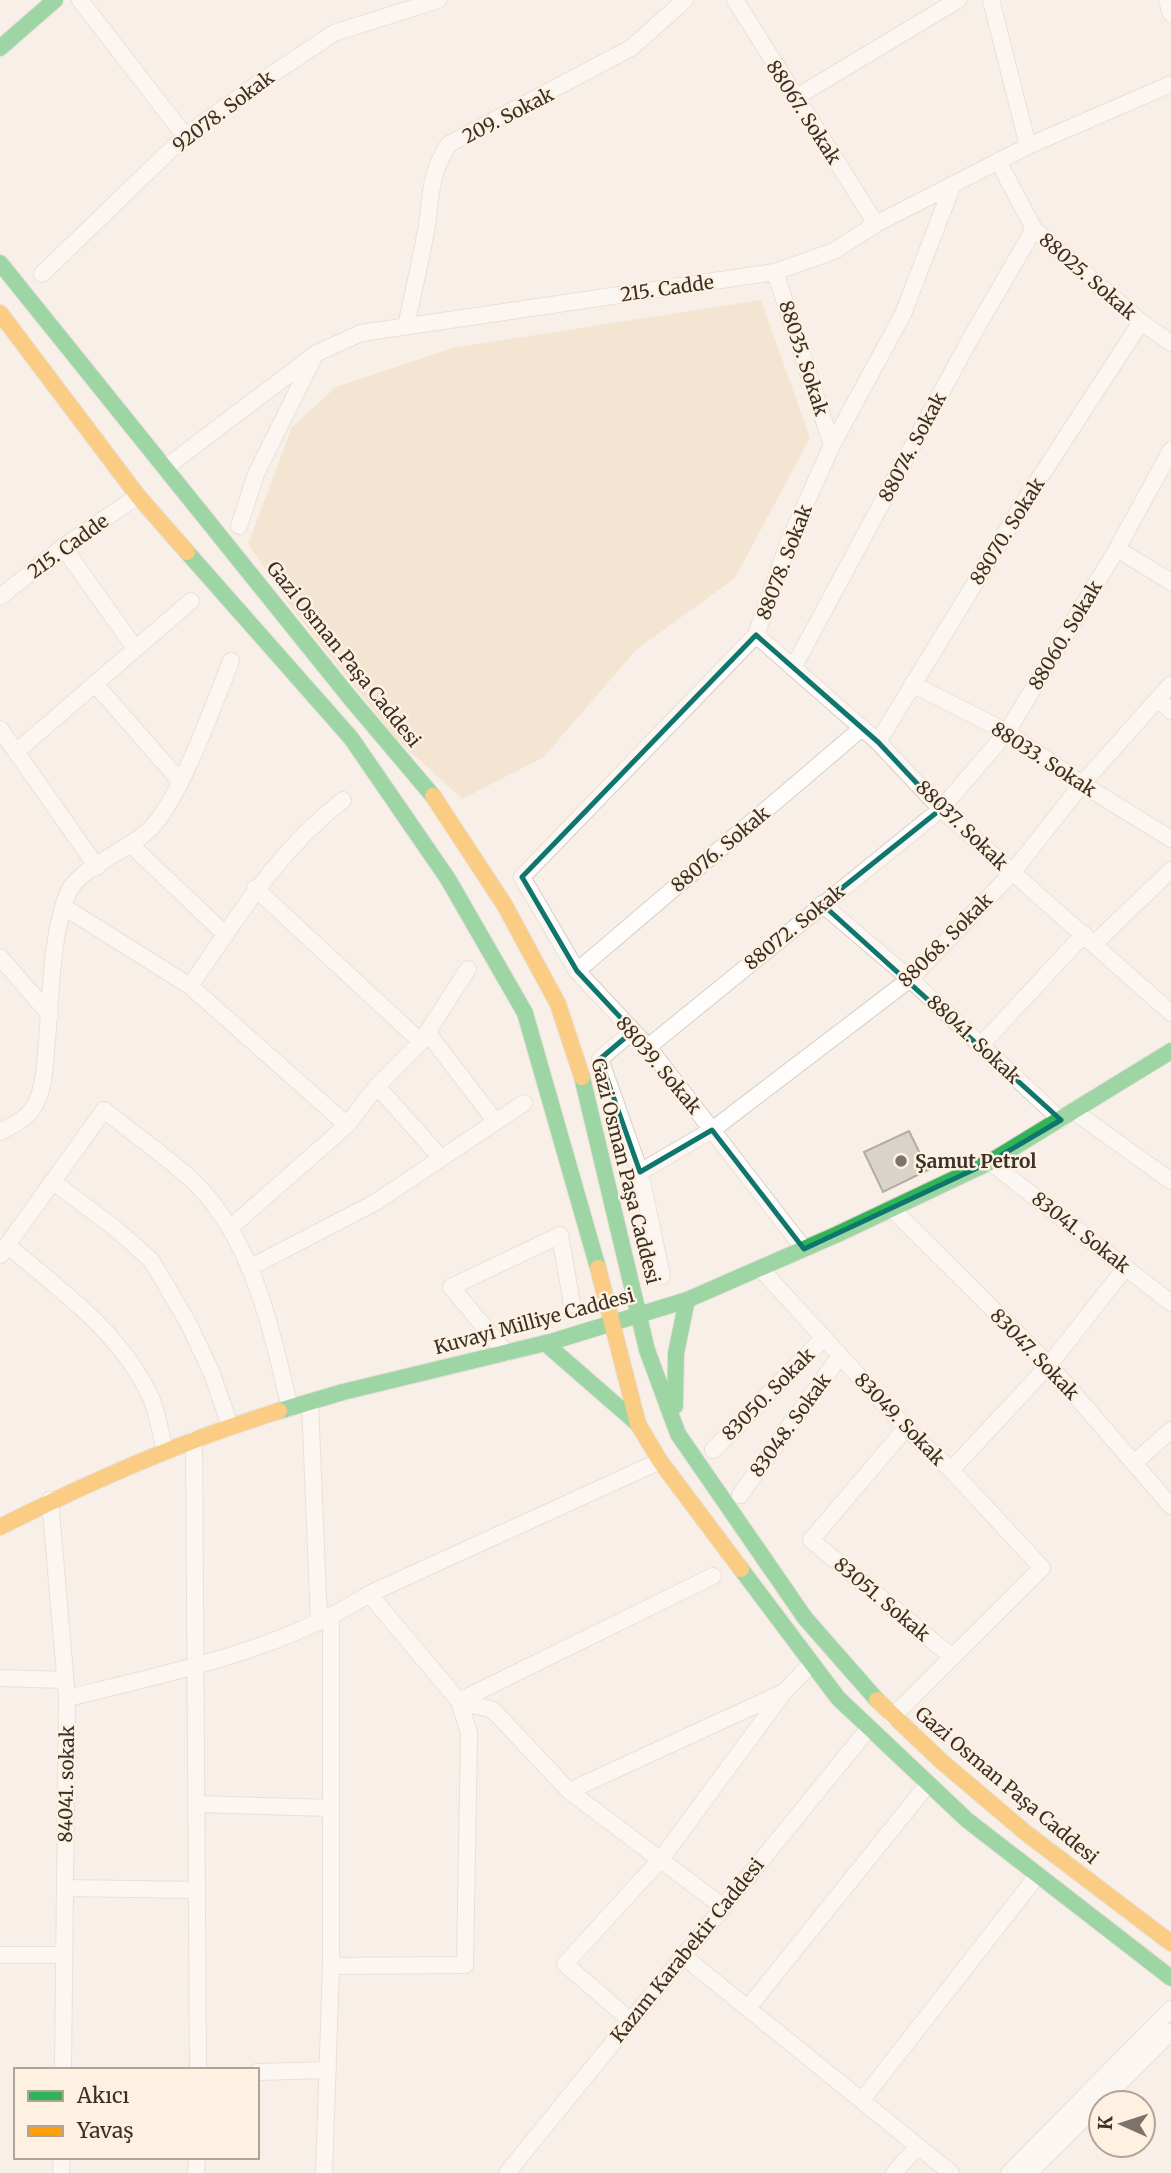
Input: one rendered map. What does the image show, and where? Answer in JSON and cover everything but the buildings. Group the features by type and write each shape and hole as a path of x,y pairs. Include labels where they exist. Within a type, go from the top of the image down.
{"main road":[{"path":"0,48 55,0"},
{"name":"Gazi Osman Paşa Caddesi","path":"0,263 351,699 433,795 504,904 558,1004 591,1104 647,1350 678,1434 805,1618 892,1717 1026,1832 1171,1943"},
{"path":"0,313 138,496 351,738 455,890 525,1013 638,1424 660,1461 838,1698 967,1820 1171,1978"},
{"name":"Kuvayi Milliye Caddesi","path":"0,1527 50,1500 165,1450 230,1426 310,1402 545,1343 687,1300 892,1209 990,1162 1171,1051"},
{"path":"678,1434 673,1378 676,1346 687,1300"},
{"path":"545,1343 638,1424"}],"street":[{"path":"80,0 185,136"},
{"name":"92078. Sokak","path":"42,274 185,136 334,33 438,0"},
{"name":"209. Sokak","path":"406,326 426,227 428,194 436,163 449,144 631,48 685,0"},
{"name":"88067. Sokak","path":"735,0 876,223"},
{"path":"795,98 958,0"},
{"path":"991,0 1028,146"},
{"path":"1167,0 1171,13"},
{"name":"215. Cadde","path":"165,467 317,353 361,333 775,272 834,251 876,223 1028,146 1171,84"},
{"name":"88025. Sokak","path":"998,161 1034,229 1141,322 1171,343"},
{"name":"88078. Sokak","path":"522,877 756,635 789,541 832,445 903,314 953,184"},
{"name":"88074. Sokak","path":"793,668 963,353 1034,229"},
{"name":"88035. Sokak","path":"775,272 832,445"},
{"name":"88070. Sokak","path":"878,742 1033,488 1141,322"},
{"path":"239,526 256,474 317,353"},
{"name":"88060. Sokak","path":"941,809 1007,732 1116,549 1171,450"},
{"name":"215. Cadde","path":"0,597 64,547 138,496"},
{"path":"64,547 135,648"},
{"path":"1116,549 1171,582"},
{"path":"16,752 191,601"},
{"name":"88037. Sokak","path":"756,635 878,742 941,809 1171,1013"},
{"path":"0,1132 19,1122 32,1110 44,1077 64,907 69,891 82,876 131,845 152,827 180,781 231,661"},
{"name":"88033. Sokak","path":"912,684 1007,732 1082,784 1171,839"},
{"name":"88068. Sokak","path":"640,1172 712,1129 909,979 1012,873 1082,784 1171,684"},
{"path":"96,685 180,781"},
{"path":"1158,699 1171,711"},
{"name":"88076. Sokak","path":"577,971 862,728"},
{"path":"0,729 97,867"},
{"path":"190,986 255,888 317,820 343,800"},
{"name":"88072. Sokak","path":"648,1047 941,809"},
{"path":"131,845 226,935"},
{"path":"981,1045 1089,939 1171,870"},
{"name":"88039. Sokak","path":"522,877 577,971 648,1047 804,1249"},
{"path":"255,888 424,1037 496,1122"},
{"name":"88041. Sokak","path":"822,904 981,1045 1068,1116 1171,1181"},
{"path":"64,907 190,986 347,1125"},
{"path":"0,957 50,1015"},
{"path":"230,1228 347,1125 377,1086 424,1037 468,969"},
{"path":"633,1031 600,1059 640,1172 662,1276"},
{"path":"377,1086 441,1158"},
{"path":"249,1268 376,1202 524,1103"},
{"path":"165,1450 151,1399 127,1356 88,1313 5,1241 104,1110 193,1181 230,1228 249,1268 275,1344 290,1408"},
{"name":"83041. Sokak","path":"990,1162 1171,1303"},
{"path":"52,1181 116,1228 151,1260 187,1321 211,1371 230,1426"},
{"name":"83047. Sokak","path":"892,1209 1049,1365 1171,1506"},
{"path":"506,1353 451,1287 561,1235 572,1304"},
{"path":"951,1471 1049,1365 1126,1267"},
{"name":"83049. Sokak","path":"760,1268 906,1428 951,1471 1042,1568 952,1657"},
{"name":"83050. Sokak","path":"713,1450 824,1338"},
{"name":"83048. Sokak","path":"740,1495 840,1356"},
{"path":"310,1402 325,1620 330,1808 331,1966 324,2173"},
{"name":"83051. Sokak","path":"906,1428 811,1540 952,1657"},
{"path":"1134,1463 1171,1430"},
{"path":"194,1439 198,2068"},
{"path":"67,1698 195,1666 325,1620 369,1594 660,1461"},
{"name":"84041. sokak","path":"50,1500 67,1698 63,2068"},
{"path":"459,1701 713,1576"},
{"path":"331,1966 465,1965 469,1733 459,1701 369,1594"},
{"path":"892,1717 952,1657"},
{"path":"630,2020 565,1964 661,1858 784,1692 812,1663"},
{"path":"0,1678 65,1680"},
{"path":"569,1791 784,1692"},
{"path":"459,1701 493,1710 569,1791 722,1906"},
{"name":"Kazım Karabekir Caddesi","path":"513,2167 682,1955 869,1728"},
{"path":"748,2008 928,1784"},
{"path":"197,1804 330,1808"},
{"path":"862,2101 1037,1876"},
{"path":"65,1888 197,1890"},
{"path":"0,1955 64,1955"},
{"path":"682,1955 951,2173"},
{"path":"1009,2173 1171,2009"},
{"path":"1029,2173 1171,2032"},
{"path":"259,2072 328,2070"},
{"path":"894,2173 918,2146"},
{"path":"513,2167 530,2173"}],"highlighted area":[{"path":"756,635 878,742 941,809 822,904 1061,1120 990,1162 804,1249 712,1130 640,1172 600,1059 633,1031 577,971 522,877"}],"shaded area":[{"path":"761,300 810,438 735,578 636,650 544,757 462,799 397,740 290,606 248,544 292,427 336,387 452,348"}],"traffic: fast":[{"path":"0,48 55,0"},
{"path":"0,263 351,699 433,796"},
{"path":"187,552 351,738 448,879 525,1013 598,1268"},
{"path":"279,1411 343,1392 554,1341 687,1300 838,1234 990,1162 1171,1051"},
{"path":"582,1077 647,1350 678,1434 805,1618 877,1700"},
{"path":"675,1406 676,1353 687,1300"},
{"path":"545,1343 638,1424"},
{"path":"741,1569 838,1698 967,1820 1171,1978"}],"traffic: slow":[{"path":"0,313 138,496 187,552"},
{"path":"433,796 504,904 558,1004 582,1077"},
{"path":"598,1268 638,1424 660,1461 741,1569"},
{"path":"0,1527 137,1463 207,1435 279,1411"},
{"path":"877,1700 940,1760 1026,1833 1171,1943"}],"place":[{"name":"Şamut Petrol","path":"901,1161"}]}
